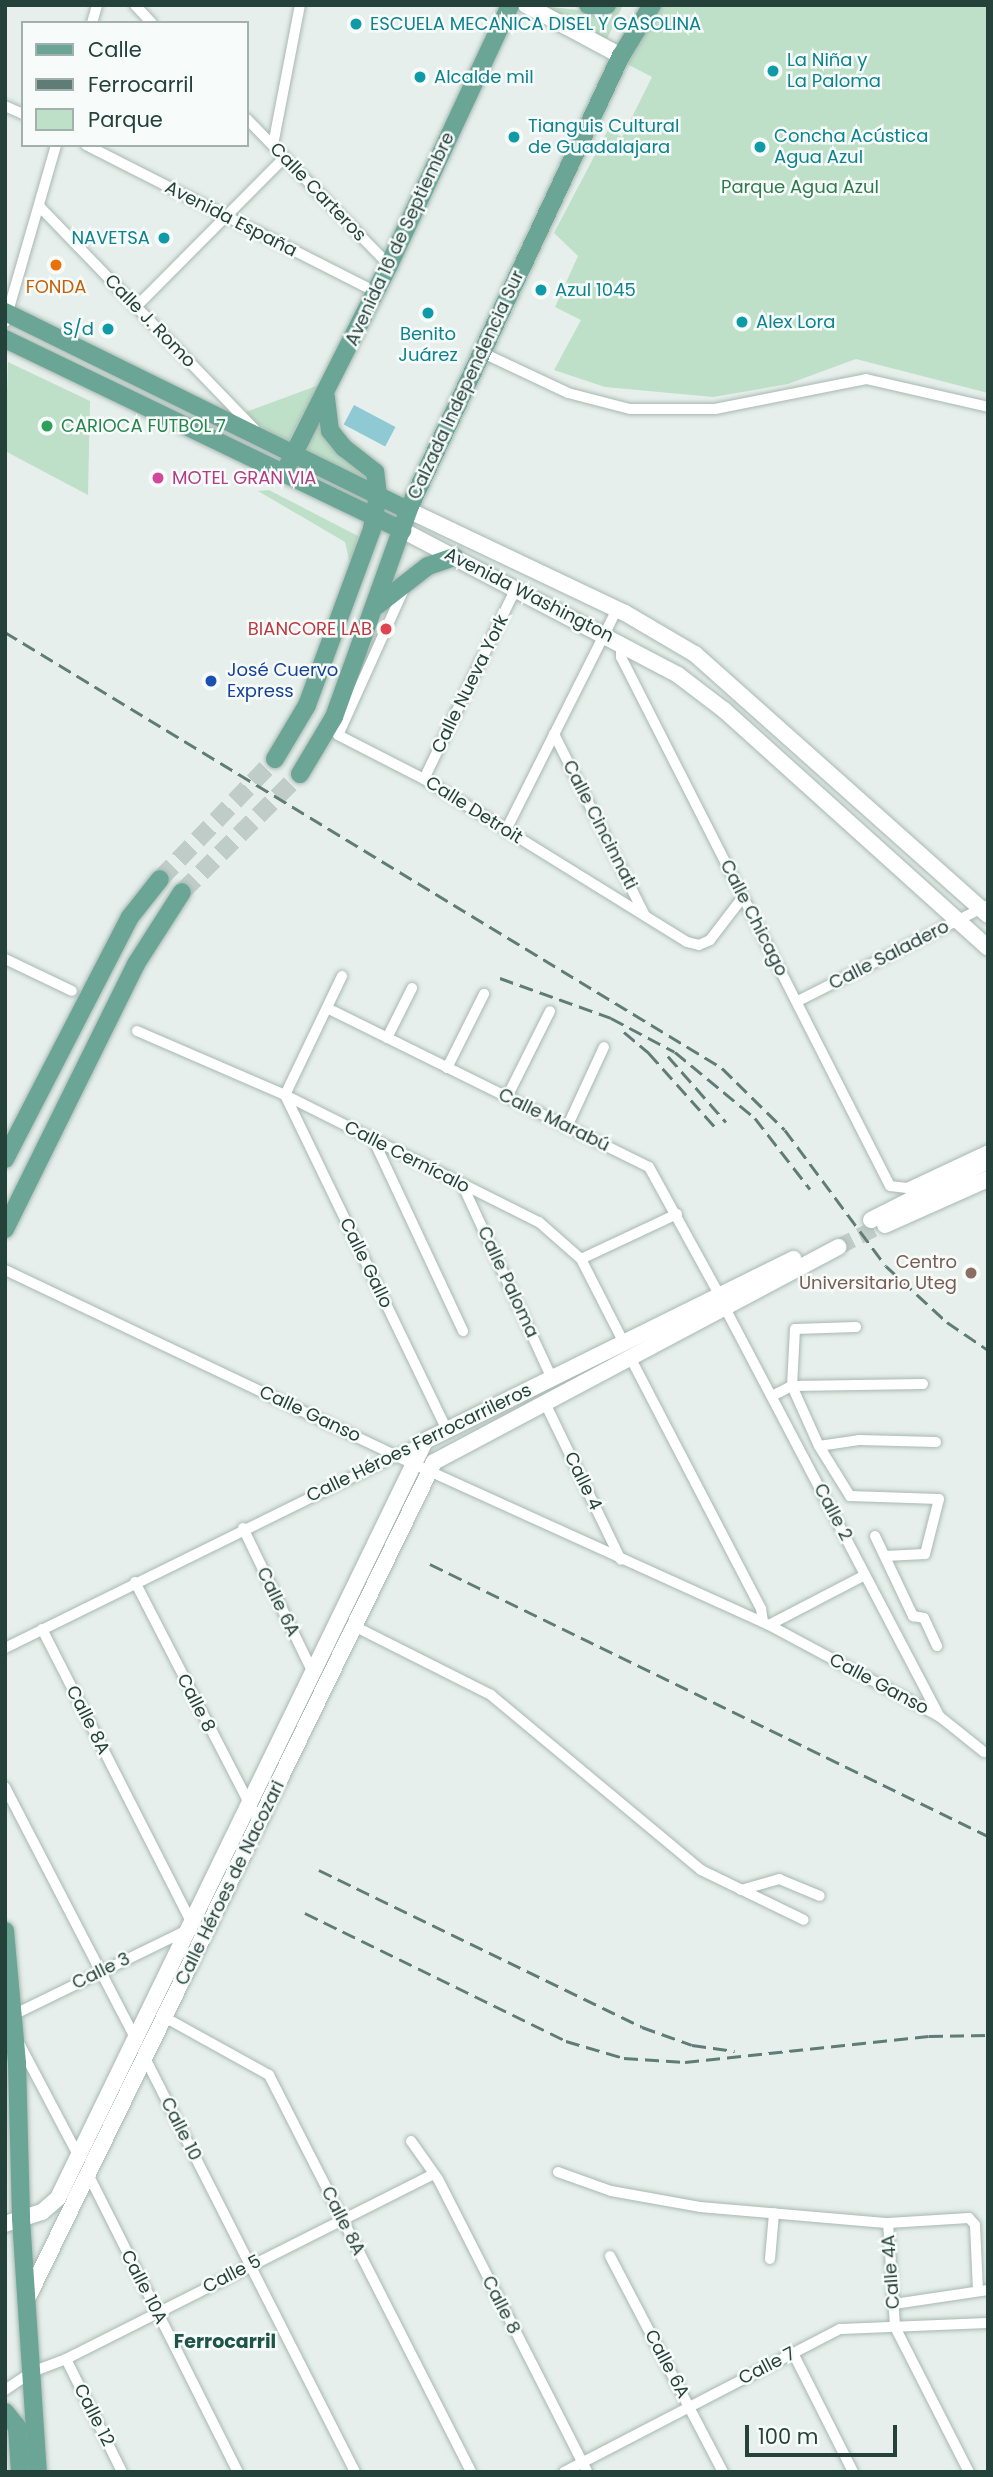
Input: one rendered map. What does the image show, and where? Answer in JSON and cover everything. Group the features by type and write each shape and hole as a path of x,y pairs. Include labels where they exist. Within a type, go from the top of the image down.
{"main road":[{"name":"Avenida 16 de Septiembre","path":"285,471 376,292 510,5"},
{"path":"526,5 621,56"},
{"name":"Calzada Independencia Sur","path":"300,774 334,717 376,607 408,510 621,56 652,5"},
{"name":"Avenida Washington","path":"6,316 261,436 408,510 617,609 667,636 733,683 985,909"},
{"name":"Avenida Washington","path":"5,339 285,471 454,556 621,642 701,691 988,948"},
{"path":"326,392 330,431 344,449 375,472 378,495"},
{"name":"Calzada Independencia Sur","path":"275,759 307,705 374,517 378,495"},
{"path":"376,607 411,578 454,556"},
{"path":"5,1159 130,917 160,879"},
{"path":"5,1228 136,964 182,892"},
{"path":"988,1160 874,1224 988,1179"},
{"name":"Calle Héroes Ferrocarrileros","path":"422,1467 631,1360 723,1302 836,1243"},
{"name":"Calle Héroes Ferrocarrileros","path":"425,1441 624,1343 723,1302"},
{"name":"Calle Héroes de Nacozari","path":"29,2295 166,2018 354,1626 422,1467 425,1441"},
{"name":"Calle Héroes de Nacozari","path":"13,2222 54,2204 249,1805 422,1467"},
{"path":"5,1931 15,2036 13,2222 29,2295 38,2472"},
{"path":"5,2412 16,2423 20,2472"}],"street":[{"path":"135,5 150,21"},
{"path":"273,145 300,5"},
{"path":"5,106 21,113"},
{"name":"Calle Carteros","path":"248,119 389,265"},
{"path":"6,316 55,147"},
{"name":"Avenida España","path":"90,147 376,292"},
{"path":"136,307 285,157"},
{"name":"Calle J. Romo","path":"39,206 261,436"},
{"path":"481,352 568,393 630,409 715,409 866,379 988,407"},
{"name":"Calle Detroit","path":"411,578 338,735 424,779 645,917 699,945 710,940 743,897"},
{"name":"Calle Nueva York","path":"424,779 516,588"},
{"path":"506,830 617,609"},
{"name":"Calle Chicago","path":"621,642 621,656 890,1186 897,1189 988,1150"},
{"name":"Calle Cincinnati","path":"554,734 645,917"},
{"name":"Calle Saladero","path":"798,1001 957,920 985,909"},
{"path":"5,959 72,991"},
{"path":"285,1095 342,976"},
{"path":"387,1038 412,988"},
{"path":"447,1068 484,993"},
{"name":"Calle Marabú","path":"327,1008 649,1167 723,1302"},
{"path":"507,1097 550,1011"},
{"name":"Calle Cernícalo","path":"137,1031 285,1095 539,1222 581,1259 624,1343"},
{"path":"567,1127 604,1047"},
{"name":"Calle Gallo","path":"285,1095 447,1430"},
{"path":"374,1141 463,1331"},
{"name":"Calle Paloma","path":"463,1186 552,1379"},
{"path":"581,1259 677,1214"},
{"name":"Calle Ganso","path":"5,1270 394,1455 766,1624 939,1716 984,1752"},
{"name":"Calle 2","path":"723,1302 939,1716"},
{"path":"856,1327 796,1329 792,1386 818,1446 853,1497 939,1499 925,1554 885,1556"},
{"path":"631,1360 761,1609 766,1624 865,1575"},
{"path":"772,1396 792,1386 923,1384"},
{"name":"Calle 4","path":"545,1402 621,1560"},
{"path":"818,1446 859,1440 936,1442"},
{"name":"Calle Héroes Ferrocarrileros","path":"5,1648 243,1528 425,1441"},
{"name":"Calle 6A","path":"243,1528 314,1675"},
{"path":"875,1536 914,1616 923,1618 937,1646"},
{"name":"Calle 8","path":"135,1582 259,1822"},
{"path":"354,1626 491,1695 701,1870 804,1920"},
{"name":"Calle 8A","path":"42,1629 191,1927"},
{"name":"Calle 10","path":"5,1787 355,2472"},
{"path":"741,1890 779,1879 820,1896"},
{"name":"Calle 3","path":"13,2015 191,1927"},
{"name":"Calle 8A","path":"166,2018 267,2071 471,2472"},
{"path":"15,2036 79,2157"},
{"name":"Calle 8","path":"411,2141 432,2175 585,2467"},
{"path":"558,2172 649,2198 774,2213 888,2223 969,2218 975,2225 975,2256 983,2290 894,2304"},
{"name":"Calle 5","path":"5,2390 32,2372 66,2359 432,2175"},
{"name":"Calle 10A","path":"89,2176 238,2472"},
{"path":"770,2259 774,2213"},
{"name":"Calle 4A","path":"888,2223 895,2327 969,2472"},
{"path":"975,2256 988,2255"},
{"name":"Calle 6A","path":"610,2256 723,2472"},
{"name":"Calle 7","path":"564,2472 585,2467 690,2407 840,2329 988,2323"},
{"path":"793,2353 853,2472"},
{"name":"Calle 12","path":"66,2359 122,2472"}],"green space":[{"path":"533,5 587,11 623,5 607,39"},
{"name":"Parque Agua Azul","path":"662,5 988,5 988,393 856,359 788,384 713,397 605,387 554,370 581,320 555,307 578,256 554,233 608,130 622,137 652,77 627,64"},
{"name":"CARIOCA FUTBOL 7","path":"8,362 90,401 88,495 5,451"},
{"path":"319,385 288,442 258,425 246,412"},
{"path":"319,419 330,446 365,468 372,487 302,452"},
{"path":"269,490 358,536 352,572 345,542 258,491"}],"water":[{"path":"354,405 395,427 385,446 344,424"}],"tunnel":[{"path":"160,879 275,759"},
{"path":"182,892 300,774"},
{"path":"838,1247 876,1228"}],"railway":[{"path":"5,632 722,1068 785,1130 886,1266 947,1322 988,1350"},
{"path":"500,978 611,1018 675,1052 755,1118 810,1189"},
{"path":"624,1032 649,1053 716,1128"},
{"path":"668,1056 726,1122"},
{"path":"430,1564 988,1836"},
{"path":"319,1870 642,2027 692,2045 735,2051"},
{"path":"305,1913 566,2041 624,2058 685,2062 929,2036 988,2035"}],"place":[{"name":"ESCUELA MECANICA DISEL Y GASOLINA","path":"356,24"},
{"name":"La Niña y La Paloma","path":"773,71"},
{"name":"Alcalde mil","path":"420,77"},
{"name":"Tianguis Cultural de Guadalajara","path":"514,137"},
{"name":"Concha Acústica Agua Azul","path":"760,147"},
{"name":"NAVETSA","path":"164,238"},
{"name":"FONDA","path":"56,265"},
{"name":"Azul 1045","path":"541,290"},
{"name":"Benito Juárez","path":"428,313"},
{"name":"Alex Lora","path":"742,322"},
{"name":"S/d","path":"108,329"},
{"name":"CARIOCA FUTBOL 7","path":"47,426"},
{"name":"MOTEL GRAN VIA","path":"158,478"},
{"name":"BIANCORE LAB","path":"386,629"},
{"name":"José Cuervo Express","path":"211,681"},
{"name":"Centro Universitario Uteg","path":"971,1273"}],"district":[{"name":"Ferrocarril","path":"225,2342"}]}
